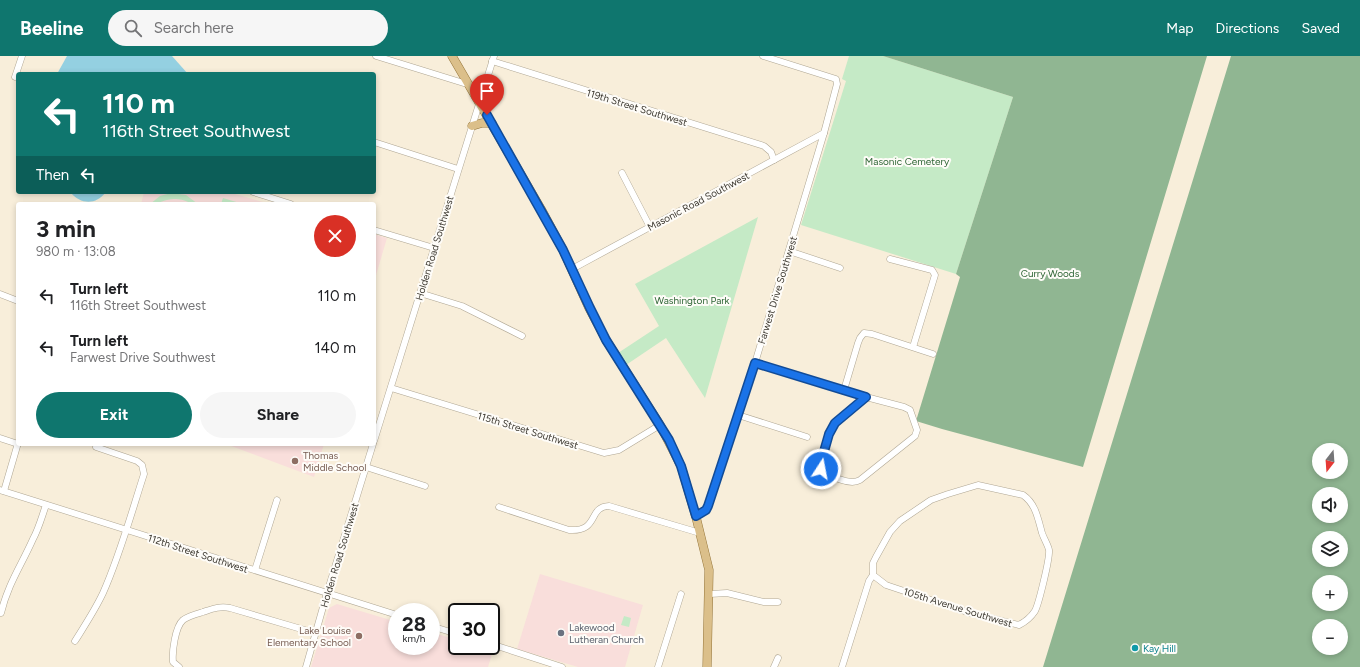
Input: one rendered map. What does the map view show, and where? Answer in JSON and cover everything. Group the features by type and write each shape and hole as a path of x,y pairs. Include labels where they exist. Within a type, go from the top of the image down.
{"main road":[{"path":"452,56 541,209 572,269 592,315 606,340 660,424 681,466 696,516 709,570 710,594 707,623 707,667"},
{"path":"472,126 482,123 492,123"}],"street":[{"path":"17,72 22,56"},
{"path":"376,56 470,85"},
{"name":"Farwest Drive Southwest","path":"696,516 706,510 708,506 755,363 824,133 837,84 836,79 763,56"},
{"name":"Holden Road Southwest","path":"376,434 493,59"},
{"name":"119th Street Southwest","path":"493,59 764,146 771,152 774,160"},
{"name":"Masonic Road Southwest","path":"572,269 824,133"},
{"path":"376,143 458,169"},
{"path":"622,173 650,227"},
{"path":"258,194 284,202"},
{"path":"376,231 434,248"},
{"path":"789,251 840,268"},
{"path":"890,260 926,268 933,272 935,278 913,347"},
{"path":"420,293 462,306 522,336"},
{"path":"0,294 16,300"},
{"path":"844,390 858,343 864,333 872,334 933,354"},
{"path":"755,363 910,410 917,430 917,434 914,438 860,480 852,483 828,474 821,469 821,462 827,441 835,423 866,397"},
{"name":"115th Street Southwest","path":"390,388 600,452 608,453 619,450 660,424"},
{"path":"738,415 807,437"},
{"path":"0,438 16,442"},
{"path":"2,491 17,446"},
{"name":"Holden Road Southwest","path":"306,667 372,446"},
{"path":"75,641 102,593 116,562 144,474 142,465 137,461 96,448"},
{"path":"366,467 425,486"},
{"name":"105th Avenue Southwest","path":"842,667 869,581 873,575 873,563 876,557 890,532 900,521 932,500 978,485 1023,495 1031,502 1035,510 1049,551 1048,563 1035,611 1026,621 1019,625 970,613 886,585 873,575"},
{"name":"112th Street Southwest","path":"2,491 388,612"},
{"path":"255,570 277,500"},
{"path":"1,613 12,580 33,540 46,505"},
{"path":"499,507 569,530 576,530 583,529 588,526 598,510 605,506 609,506 700,533"},
{"path":"710,594 727,593 764,602 778,602"},
{"path":"658,667 681,594"},
{"path":"179,667 173,662 172,655 179,626 183,620 193,615 218,607 223,607 315,633"},
{"path":"500,647 562,667"},
{"path":"774,667 778,658"}],"shaded area":[{"path":"144,194 235,194 263,202 142,202"},
{"path":"376,235 387,238 376,275"},
{"name":"Thomas Middle School","path":"231,446 323,446 314,477"},
{"path":"540,574 643,605 625,667 578,667 517,649"},
{"name":"Lake Louise Elementary School","path":"337,604 388,619 388,655 440,655 440,635 448,637 448,655 492,655 488,667 311,667 329,608"}],"green space":[{"name":"Masonic Cemetery","path":"849,56 883,56 1013,97 956,274 801,225 846,81 842,79"},
{"name":"Curry Woods","path":"883,56 1207,56 1083,467 916,421 960,277 956,274 1013,97"},
{"path":"1231,56 1360,56 1360,667 1043,667"},
{"path":"167,194 186,195 195,202 173,199 152,202 160,196"},
{"path":"223,198 236,202 222,202"},
{"name":"Washington Park","path":"758,217 705,398 666,338 623,367 615,355 659,326 635,284"},
{"path":"624,616 631,618 629,627 621,625"}],"water":[{"path":"67,56 172,56 186,72 58,72"},
{"path":"72,194 104,194 98,199 88,202"}],"place":[{"name":"Thomas Middle School","path":"295,461"},
{"name":"Lakewood Lutheran Church","path":"561,633"},
{"name":"Lake Louise Elementary School","path":"359,636"},
{"name":"Kay Hill","path":"1135,648"}],"route":[{"path":"487,115 563,250 598,327 669,440 681,466 696,516 702,514 708,506 755,363 866,397 835,423 829,434 821,462 821,469"}]}
